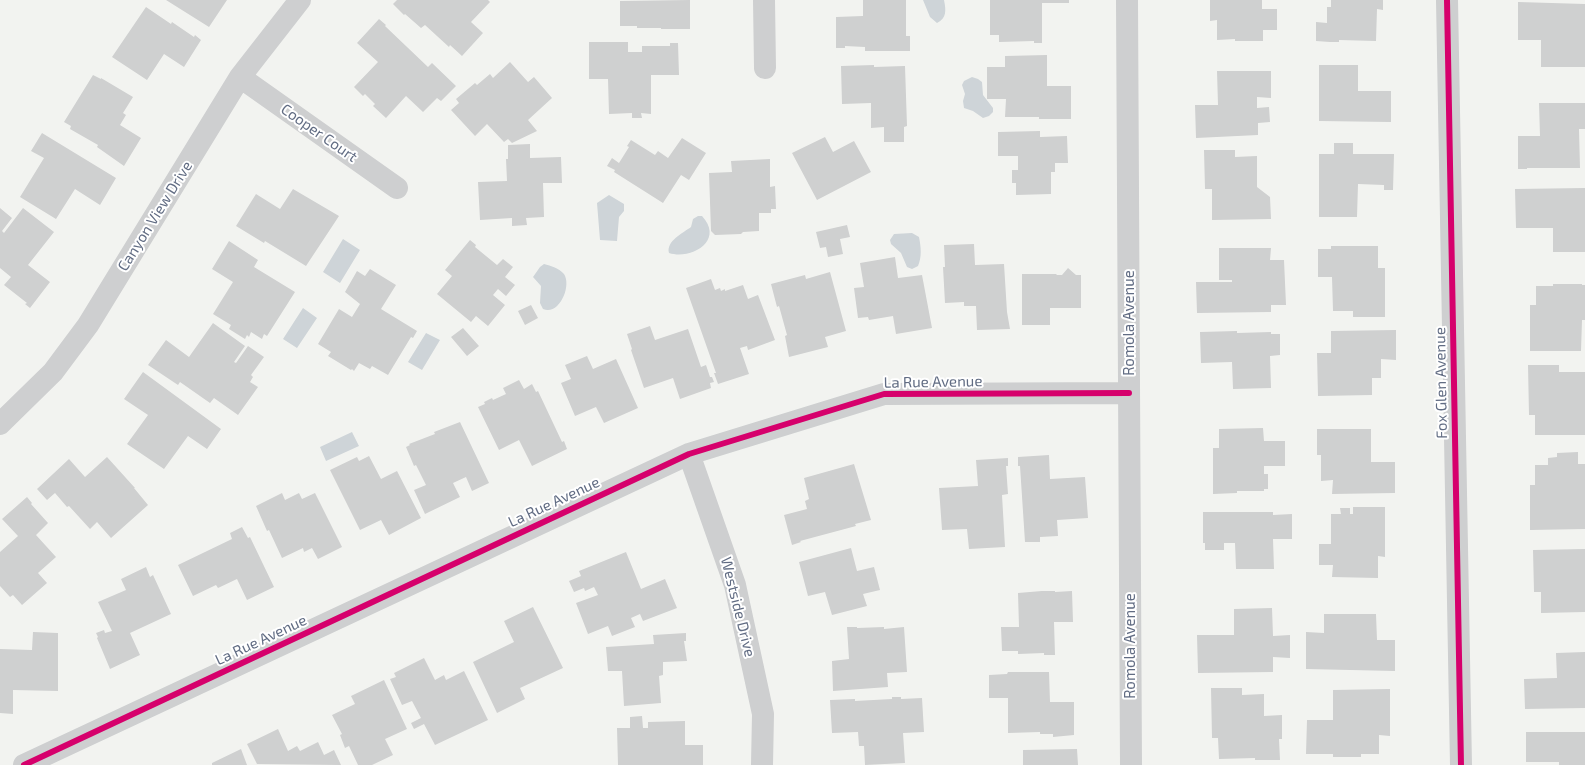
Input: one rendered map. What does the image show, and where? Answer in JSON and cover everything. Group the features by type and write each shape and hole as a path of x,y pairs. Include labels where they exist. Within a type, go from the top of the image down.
{"street":[{"name":"Canyon View Drive","path":"0,424 53,372 88,325 240,77 300,0"},
{"path":"764,0 765,68"},
{"name":"Romola Avenue","path":"1127,0 1131,765"},
{"name":"Fox Glen Avenue","path":"1447,0 1461,765"},
{"name":"Cooper Court","path":"240,77 397,188"},
{"name":"La Rue Avenue","path":"24,765 689,454 884,394 1129,393"},
{"name":"Westside Drive","path":"689,454 735,585 763,714 762,765"}],"shaded area":[{"path":"923,0 944,0 945,13 943,19 937,23 930,17"},
{"path":"972,77 982,82 983,95 993,108 993,112 989,116 983,118 973,111 964,108 963,101 965,94 962,85 964,81"},
{"path":"609,195 624,204 624,211 619,217 617,241 600,240 597,203"},
{"path":"698,216 702,216 708,225 710,233 707,241 695,251 687,254 669,253 670,245 673,241 691,227 693,219"},
{"path":"912,233 919,237 921,252 918,266 912,269 907,267 901,253 891,244 890,240 894,234"},
{"path":"343,239 360,250 340,283 323,272"},
{"path":"544,264 560,270 566,279 565,292 562,299 559,304 549,310 543,309 540,303 541,286 533,277"},
{"path":"303,308 317,318 297,348 283,339"},
{"path":"426,333 440,340 422,370 408,362"},
{"path":"352,432 359,446 326,461 320,447"}],"building":[{"path":"166,0 227,0 209,27"},
{"path":"397,0 488,0 490,2 471,22 483,33 462,56 450,45 449,47 425,25 421,28 405,14 404,15 393,4"},
{"path":"690,0 690,29 637,28 637,26 620,26 620,1"},
{"path":"863,0 906,0 906,36 910,36 910,51 865,51 865,47 845,46 845,48 836,48 836,17 863,16"},
{"path":"990,0 1069,0 1069,3 1042,3 1042,43 1034,43 1034,41 999,42 999,35 990,35"},
{"path":"1210,0 1262,0 1262,9 1277,9 1277,30 1263,30 1263,41 1235,41 1235,39 1217,40 1217,20 1210,21"},
{"path":"1331,0 1383,0 1383,10 1377,9 1376,41 1316,41 1316,22 1327,23 1327,7 1331,7"},
{"path":"1518,2 1585,4 1585,67 1541,67 1541,40 1518,40"},
{"path":"146,7 171,24 172,22 201,40 184,67 164,54 147,80 112,57"},
{"path":"379,19 428,67 432,63 456,86 441,101 437,98 423,112 406,96 386,118 373,106 375,104 365,94 363,96 354,87 378,62 357,43"},
{"path":"589,42 628,42 628,52 642,52 642,46 670,46 670,43 678,43 679,75 651,75 651,114 641,113 642,118 632,118 632,113 609,114 608,79 589,79"},
{"path":"1047,55 1047,86 1071,86 1071,119 1005,117 1006,99 987,99 987,67 1005,67 1005,56"},
{"path":"510,62 528,82 534,77 552,98 528,120 537,131 512,143 508,139 504,142 487,124 475,136 451,110 459,103 456,99 475,83 477,85 490,74 493,78"},
{"path":"874,65 874,67 905,66 907,126 904,127 904,142 884,142 884,127 871,128 871,103 842,104 841,66"},
{"path":"1319,65 1358,65 1358,91 1391,91 1391,122 1319,121"},
{"path":"1217,71 1271,71 1271,98 1257,97 1257,108 1269,107 1270,122 1258,123 1258,135 1196,138 1195,105 1218,105"},
{"path":"93,75 101,78 133,97 123,113 126,115 120,125 141,138 124,166 97,147 98,145 70,129 71,126 64,122"},
{"path":"1539,103 1585,103 1585,129 1579,129 1580,168 1518,169 1518,136 1540,136"},
{"path":"1040,131 1040,137 1067,136 1068,163 1055,163 1055,172 1051,172 1051,194 1016,195 1016,183 1012,183 1012,170 1018,170 1018,156 998,156 998,132"},
{"path":"42,133 116,178 100,205 75,189 56,219 20,197 44,158 31,151"},
{"path":"825,137 833,152 854,141 871,172 817,200 792,153"},
{"path":"682,138 706,153 689,180 681,175 663,203 607,166 612,158 619,163 629,147 627,146 631,140 655,155 658,151 668,158"},
{"path":"1334,143 1353,143 1353,154 1394,154 1393,190 1384,190 1384,185 1358,184 1357,217 1319,217 1319,154 1334,154"},
{"path":"530,144 530,158 561,157 562,183 543,183 544,217 526,218 527,225 512,226 512,218 480,220 478,182 507,181 506,159 508,159 508,145"},
{"path":"1204,150 1235,150 1235,157 1257,156 1257,187 1270,197 1271,219 1212,220 1212,189 1205,189"},
{"path":"770,159 770,187 775,186 776,209 771,209 771,213 759,213 759,231 743,232 741,234 715,235 711,231 709,173 732,172 731,161"},
{"path":"1585,188 1585,252 1553,252 1553,228 1516,228 1515,189"},
{"path":"293,189 339,216 306,266 265,241 264,243 236,226 256,194 280,209"},
{"path":"0,208 12,218 2,231 4,233 23,208 54,232 28,265 50,282 30,308 25,304 27,303 4,285 11,277 0,268"},
{"path":"847,225 850,237 840,239 843,254 828,257 826,247 820,248 816,232"},
{"path":"470,240 476,245 475,247 497,265 503,259 513,267 505,277 515,285 506,296 498,289 493,295 505,305 488,326 476,316 471,322 437,294 452,276 445,270"},
{"path":"229,241 258,260 254,267 295,292 267,336 264,334 262,339 251,332 249,337 247,335 245,339 229,329 231,325 213,314 233,282 212,269"},
{"path":"974,244 975,265 1004,264 1007,312 1010,329 977,330 976,306 964,306 964,302 945,303 943,267 945,267 944,245"},
{"path":"1331,246 1378,246 1378,268 1385,268 1385,317 1353,317 1353,311 1333,311 1332,277 1318,277 1318,249 1331,249"},
{"path":"1219,248 1271,248 1270,260 1284,260 1286,305 1271,305 1271,312 1197,313 1196,282 1232,282 1232,280 1219,280"},
{"path":"895,257 898,278 922,275 932,328 896,334 893,316 869,320 868,317 858,318 854,288 864,287 860,263"},
{"path":"1068,268 1076,275 1081,275 1081,308 1050,308 1050,325 1022,325 1022,274 1062,275"},
{"path":"370,269 396,285 381,309 417,331 413,338 411,337 388,375 372,366 370,369 359,363 354,371 352,369 351,370 328,356 331,352 318,344 339,309 352,317 360,304 345,292 357,271 365,276"},
{"path":"830,272 846,331 825,337 828,347 789,357 785,336 787,335 771,284 805,275 806,279"},
{"path":"711,279 715,290 720,288 721,291 725,289 725,291 743,285 748,299 758,295 775,340 748,350 747,346 740,348 749,374 718,384 714,373 716,373 686,288"},
{"path":"1553,284 1585,285 1585,320 1582,320 1581,351 1530,351 1530,305 1536,305 1536,286 1553,286"},
{"path":"531,305 538,318 525,325 518,311"},
{"path":"213,323 245,346 234,362 236,363 248,346 264,357 251,375 253,377 250,382 258,387 238,415 214,398 210,403 180,382 178,385 148,365 166,340 189,357"},
{"path":"650,326 655,340 688,329 701,367 706,365 710,377 712,377 714,382 710,383 711,388 680,399 673,378 644,388 627,334"},
{"path":"463,328 479,346 467,356 451,337"},
{"path":"1396,330 1396,360 1381,359 1381,378 1372,378 1372,395 1318,396 1317,353 1331,353 1331,331"},
{"path":"1237,331 1237,333 1271,332 1271,334 1280,334 1280,355 1270,356 1271,388 1233,389 1232,362 1201,363 1200,332"},
{"path":"587,356 593,369 616,359 638,408 604,423 596,407 575,416 561,383 571,379 565,365"},
{"path":"1528,365 1559,365 1559,372 1585,372 1585,435 1535,435 1535,415 1529,415"},
{"path":"143,372 221,429 207,449 188,436 164,469 127,444 148,415 124,399"},
{"path":"519,380 524,389 532,384 536,392 538,391 562,442 564,441 567,449 532,466 519,440 499,450 478,407 485,404 484,402 492,398 493,400 506,394 503,388"},
{"path":"460,422 489,483 472,491 466,477 453,483 460,497 425,514 414,490 426,485 416,465 414,466 406,447 410,445 409,444 435,434 434,432"},
{"path":"1263,428 1264,441 1285,441 1285,466 1264,466 1264,474 1268,474 1268,489 1264,489 1264,491 1237,491 1237,493 1213,494 1213,448 1219,448 1219,429"},
{"path":"1317,429 1371,429 1371,462 1395,462 1395,493 1332,494 1333,480 1321,481 1321,455 1317,455"},
{"path":"1578,452 1578,464 1585,464 1585,529 1530,530 1530,485 1535,485 1535,465 1548,465 1548,458 1557,457 1557,453"},
{"path":"1049,455 1050,479 1085,477 1088,518 1057,520 1058,536 1040,537 1040,542 1025,542 1020,466 1018,466 1018,457"},
{"path":"369,456 381,479 397,471 421,518 389,535 381,520 360,530 330,470 357,457 359,461"},
{"path":"107,457 148,505 111,538 97,522 90,529 55,493 47,500 37,489 69,459 85,477"},
{"path":"1008,458 1008,466 1006,466 1008,494 1002,495 1005,547 969,549 967,529 942,530 939,488 978,486 976,460"},
{"path":"854,464 871,520 855,524 856,526 800,541 801,542 792,545 784,515 807,509 805,501 809,499 804,478"},
{"path":"282,493 285,500 299,493 302,499 315,493 342,547 318,559 312,548 304,552 303,548 282,558 269,530 267,531 256,506"},
{"path":"27,497 32,503 31,504 48,523 36,535 56,557 38,573 47,583 22,605 13,595 10,597 0,586 0,552 18,536 2,519"},
{"path":"1353,507 1385,507 1385,557 1378,556 1378,578 1332,577 1333,565 1319,565 1319,544 1331,544 1331,514 1341,514 1340,508 1350,508 1350,514 1353,514"},
{"path":"1203,512 1273,512 1273,515 1292,514 1292,539 1273,539 1274,569 1236,569 1235,543 1224,543 1224,550 1205,550 1205,543 1203,543"},
{"path":"242,527 248,538 250,537 274,587 247,600 237,579 218,588 216,585 193,596 178,565 232,539 230,533"},
{"path":"851,548 857,571 874,567 880,590 863,594 867,606 832,615 825,592 808,596 799,562"},
{"path":"1585,549 1585,612 1541,613 1541,592 1534,592 1533,550"},
{"path":"626,552 641,589 665,579 677,608 643,621 640,614 631,618 635,627 612,636 608,626 588,634 576,603 598,595 594,587 585,591 584,588 574,592 569,581 581,576 579,571"},
{"path":"146,567 150,577 153,575 171,614 130,633 140,655 110,669 96,633 104,630 105,633 112,631 98,602 126,590 121,579"},
{"path":"1072,591 1073,622 1054,622 1055,655 1044,655 1044,653 1018,654 1018,651 1002,651 1001,627 1019,627 1018,593"},
{"path":"533,607 563,668 520,688 525,699 497,713 473,662 514,642 504,621"},
{"path":"1272,608 1273,636 1290,635 1290,658 1273,657 1273,672 1198,673 1197,635 1234,635 1234,609"},
{"path":"1324,614 1376,614 1377,640 1395,640 1395,671 1306,669 1306,632 1324,633"},
{"path":"847,627 884,627 884,629 904,627 907,672 887,673 888,687 833,691 832,661 849,659"},
{"path":"33,632 58,633 58,691 13,690 13,714 0,713 0,649 32,650"},
{"path":"686,633 686,641 684,641 687,661 663,662 663,675 659,676 661,703 624,706 622,671 608,671 606,647 654,644 653,635"},
{"path":"1585,652 1585,708 1525,709 1524,679 1557,678 1556,653"},
{"path":"424,658 435,680 444,675 446,680 464,671 488,720 435,745 424,724 414,729 411,723 421,718 412,701 402,705 390,679 396,677 394,673"},
{"path":"1008,672 1049,672 1050,702 1074,702 1074,735 1053,737 1053,734 1040,734 1040,732 1008,733 1008,698 989,698 989,675 1007,674"},
{"path":"384,680 407,729 385,739 393,755 372,765 358,765 349,746 345,748 340,735 342,734 332,715 355,704 351,696"},
{"path":"1211,688 1242,688 1242,695 1264,694 1264,716 1282,715 1282,739 1279,739 1280,760 1255,760 1255,758 1219,759 1218,738 1212,738"},
{"path":"1390,689 1390,736 1379,735 1379,754 1361,754 1361,757 1333,757 1333,754 1306,754 1307,720 1333,720 1333,690"},
{"path":"892,697 901,697 901,699 922,698 924,732 903,733 905,763 865,765 864,746 859,746 858,732 832,733 830,700 855,699 855,701 892,699"},
{"path":"642,716 643,728 648,728 648,722 685,721 685,745 703,745 703,765 618,765 617,728 630,728 630,717"},
{"path":"278,729 288,751 297,746 300,751 318,742 324,755 334,750 341,765 257,764 247,744"},
{"path":"1526,732 1585,732 1585,765 1559,765 1559,762 1526,762"},
{"path":"241,749 247,765 212,765 212,763"},
{"path":"1077,749 1078,765 1023,765 1023,750"}],"cycle path":[{"path":"1447,0 1461,765"},
{"path":"24,765 689,454 884,394 1129,393"}]}
